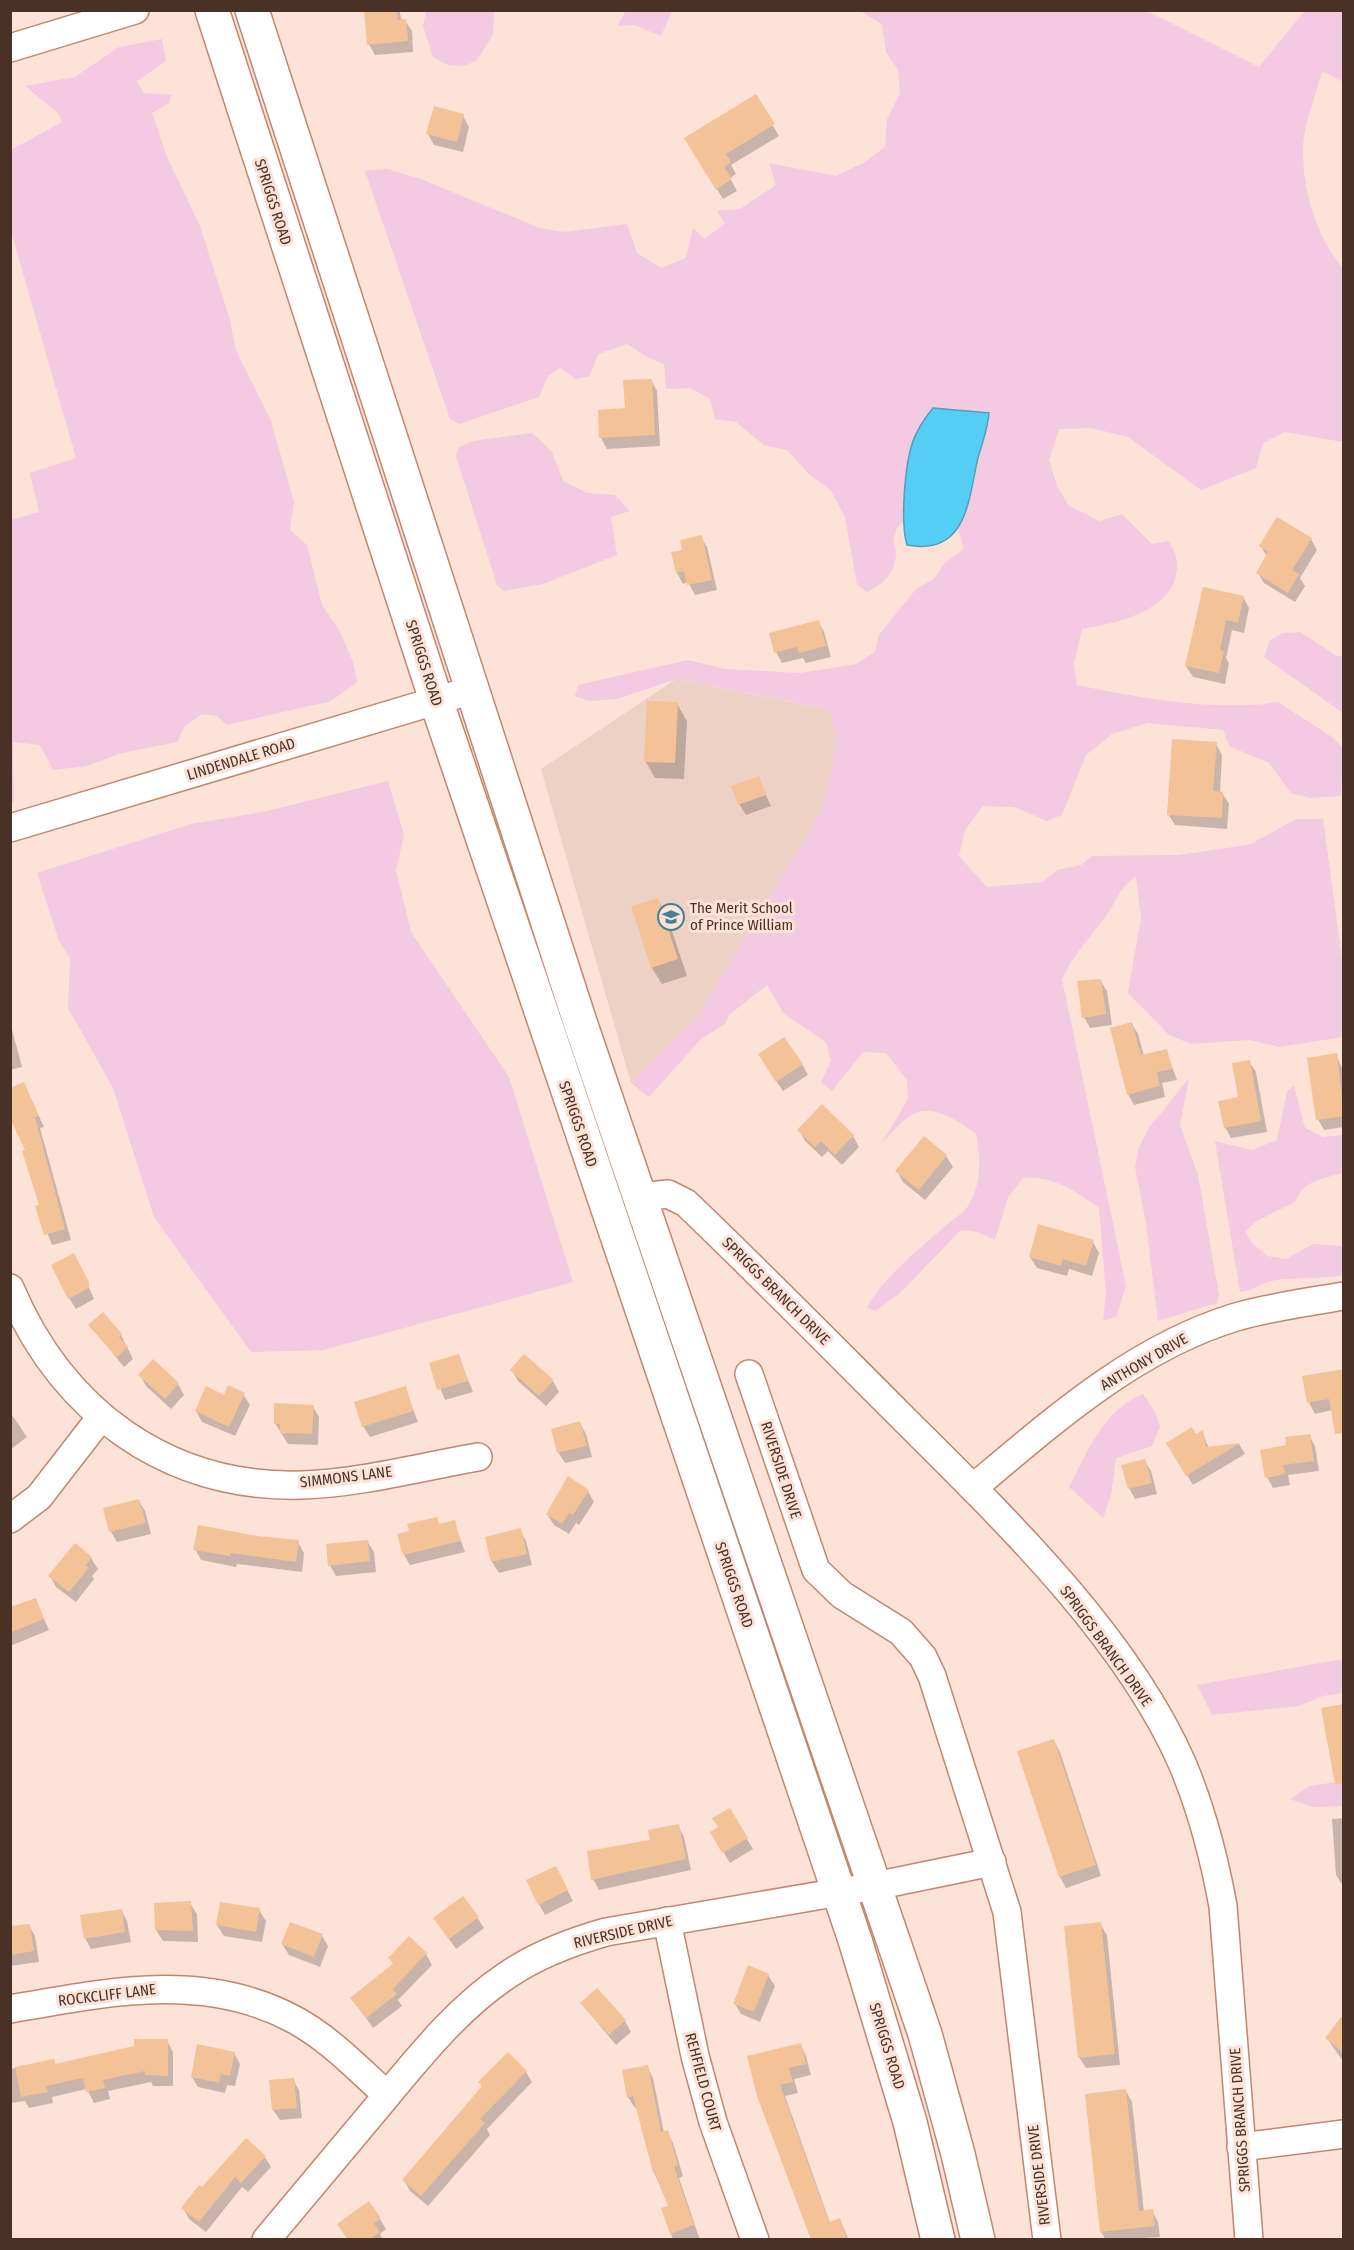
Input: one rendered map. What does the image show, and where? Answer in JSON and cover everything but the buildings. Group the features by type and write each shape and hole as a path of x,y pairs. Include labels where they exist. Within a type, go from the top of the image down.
{"main road":[{"name":"SPRIGGS ROAD","path":"212,10 436,700 855,1941 906,2110 938,2240"},
{"path":"252,10 472,690 640,1197 925,2034 958,2154 978,2240"}],"street":[{"path":"10,48 135,10"},
{"name":"LINDENDALE ROAD","path":"10,828 472,690"},
{"name":"SPRIGGS BRANCH DRIVE","path":"640,1197 668,1194 686,1203 752,1267 973,1488 1052,1572 1131,1674 1181,1762 1200,1807 1214,1854 1224,1906 1249,2240"},
{"name":"SIMMONS LANE","path":"10,1288 44,1350 69,1384 101,1416 155,1454 189,1469 259,1484 330,1483 478,1457"},
{"name":"ANTHONY DRIVE","path":"973,1488 1108,1381 1156,1351 1191,1334 1236,1317 1344,1296"},
{"name":"RIVERSIDE DRIVE","path":"749,1374 816,1570 842,1595 901,1632 927,1665 1007,1912 1047,2240"},
{"path":"10,1519 39,1497 101,1416"},
{"name":"RIVERSIDE DRIVE","path":"266,2240 387,2095 450,2025 505,1976 537,1957 578,1940 667,1921 837,1893 992,1862"},
{"name":"REHFIELD COURT","path":"667,1921 692,2045 713,2122 755,2240"},
{"name":"ROCKCLIFF LANE","path":"10,2009 108,1992 150,1988 193,1989 232,1996 265,2006 297,2021 325,2040 387,2095"},
{"path":"1241,2147 1344,2134"}],"shaded area":[{"path":"426,11 494,11 493,35 476,61 464,66 448,65 433,57 423,26"},
{"path":"626,11 672,11 661,36 634,25 617,26"},
{"path":"860,11 1147,11 1259,67 1305,11 1343,11 1343,82 1322,71 1304,138 1303,163 1308,195 1318,227 1333,256 1343,268 1343,442 1285,432 1263,443 1256,468 1201,490 1128,437 1091,428 1059,429 1049,460 1057,486 1068,505 1099,521 1122,514 1152,544 1169,541 1177,560 1175,579 1168,592 1157,603 1128,618 1082,629 1074,664 1077,685 1178,702 1254,705 1278,702 1332,737 1343,748 1341,796 1309,798 1291,793 1269,763 1229,746 1223,730 1148,723 1112,734 1086,755 1062,815 1047,821 1014,807 983,806 965,830 959,856 987,887 1043,882 1057,870 1081,865 1092,856 1178,855 1221,849 1251,844 1296,819 1323,819 1343,966 1343,1037 1279,1047 1250,1040 1191,1044 1169,1035 1128,993 1141,918 1136,876 1121,891 1062,979 1126,1286 1116,1317 1103,1321 1106,1293 1099,1208 1064,1186 1045,1179 1034,1178 1023,1178 1008,1197 995,1240 978,1232 961,1230 900,1293 875,1311 867,1307 902,1264 968,1206 978,1180 979,1152 976,1134 944,1115 926,1111 918,1112 906,1119 882,1143 908,1099 907,1080 886,1053 863,1052 832,1091 821,1082 831,1061 826,1042 784,1014 767,985 729,1015 725,1024 701,1039 649,1097 631,1083 696,1019 820,814 833,766 836,735 831,713 824,708 677,679 617,699 589,701 575,696 578,685 688,660 726,669 800,673 856,664 875,652 879,635 916,589 934,579 944,564 964,549 958,528 970,500 989,413 933,408 924,420 910,461 905,520 897,528 893,539 895,564 882,583 867,592 857,585 845,517 830,489 811,476 787,450 764,445 736,422 715,419 710,399 690,388 666,389 664,364 649,358 627,344 598,354 590,376 576,379 560,368 548,376 539,397 459,424 450,419 365,171 387,169 421,179 540,228 564,232 627,224 637,253 661,268 686,258 693,228 704,239 725,224 717,211 740,209 776,185 769,163 836,176 865,162 885,147 887,119 900,93 898,70 886,52 882,24"},
{"path":"162,39 166,61 137,81 144,93 171,95 169,103 152,113 167,157 200,226 230,320 235,348 271,421 294,502 290,530 307,545 322,605 339,630 353,662 357,682 331,701 227,725 217,716 202,714 185,726 177,742 122,753 87,766 53,770 40,745 13,742 14,801 11,802 11,520 39,512 30,473 76,458 11,231 11,150 62,122 58,113 25,86 75,77 119,47"},
{"path":"532,433 552,452 563,481 587,493 615,495 630,511 611,517 617,555 543,584 503,591 497,585 456,456 459,447 473,441"},
{"path":"1300,632 1337,656 1343,656 1343,713 1264,657 1270,640 1283,633"},
{"name":"The Merit School of Prince William","path":"676,679 848,713 820,814 696,1019 631,1083 541,769"},
{"path":"388,781 404,835 396,870 411,932 509,1077 573,1282 323,1350 251,1352 154,1217 113,1088 68,1008 70,958 59,941 37,873 191,824 267,811"},
{"path":"1189,1078 1180,1125 1198,1175 1219,1295 1217,1303 1158,1321 1146,1223 1135,1167 1139,1147 1149,1128"},
{"path":"1294,1086 1305,1128 1323,1137 1343,1135 1343,1173 1308,1185 1295,1202 1257,1221 1245,1231 1251,1242 1267,1256 1286,1259 1313,1244 1343,1246 1343,1275 1271,1281 1240,1292 1215,1141 1252,1150 1277,1140 1287,1091"},
{"path":"1143,1394 1155,1412 1160,1427 1152,1446 1116,1458 1111,1495 1103,1518 1069,1487 1098,1433 1107,1421 1129,1401"},
{"path":"1343,1659 1343,1693 1323,1696 1299,1706 1212,1715 1197,1685"},
{"path":"1343,1781 1343,1806 1313,1807 1290,1799 1310,1786"}],"water":[{"path":"933,408 989,413 967,507 961,522 953,534 942,542 927,546 907,545 904,493 910,451 921,424"}],"place":[{"name":"The Merit School of Prince William","path":"671,917"}]}
